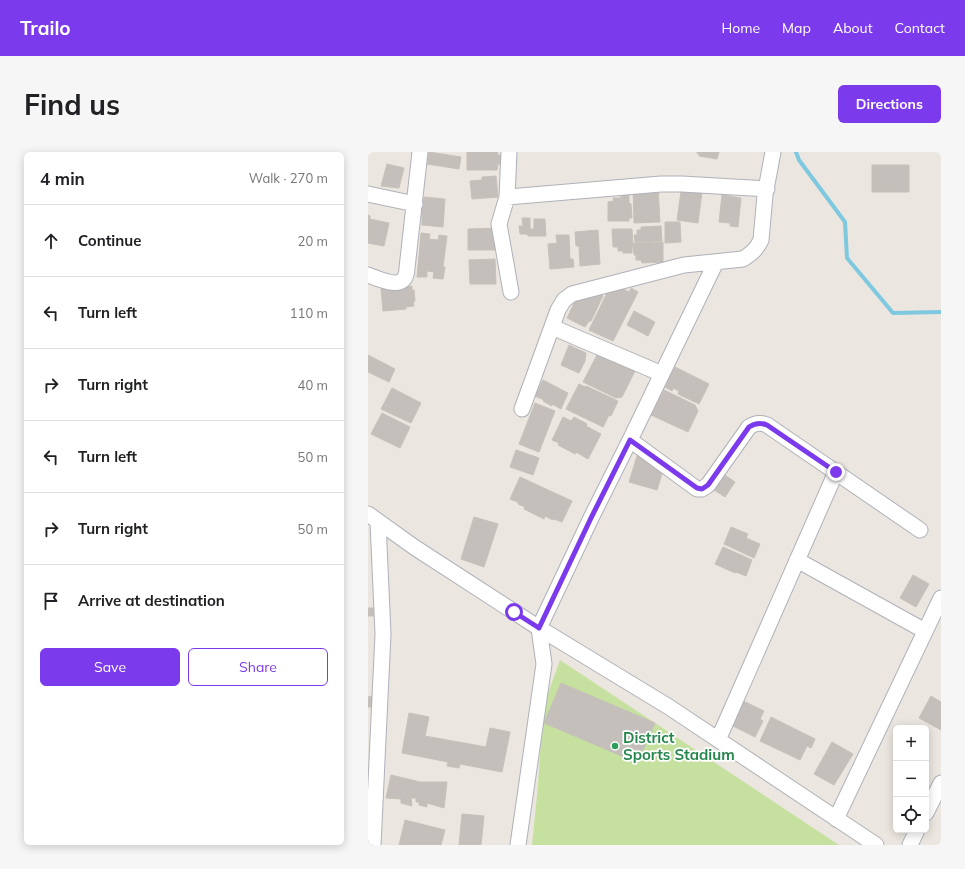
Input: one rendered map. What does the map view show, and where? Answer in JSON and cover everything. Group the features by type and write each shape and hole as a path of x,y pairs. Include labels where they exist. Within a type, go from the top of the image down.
{"street":[{"path":"368,275 394,283 400,282 405,278 408,268 420,152"},
{"path":"509,152 507,197 499,224 511,292"},
{"path":"522,409 558,310 564,300 572,294 684,265 743,259 752,254 758,247 760,240 773,152"},
{"path":"507,197 661,184 767,189"},
{"path":"368,194 414,204"},
{"path":"518,845 544,664 539,628 716,262"},
{"path":"552,326 662,374"},
{"path":"630,440 697,488 702,489 708,485 749,427 755,423 762,423 920,530"},
{"path":"718,740 836,472"},
{"path":"373,518 414,547 539,628 669,707 876,845"},
{"path":"373,518 383,634 373,845"},
{"path":"797,560 925,631"},
{"path":"836,818 941,598"},
{"path":"929,807 941,783"},
{"path":"910,845 916,833"}],"green space":[{"name":"District Sports Stadium","path":"560,660 839,845 532,845 538,785 543,707"}],"building":[{"path":"429,152 461,157 459,169 427,164"},
{"path":"467,152 498,152 497,155 503,155 502,164 498,164 497,170 467,170"},
{"path":"697,152 719,152 717,159 699,156"},
{"path":"387,164 404,168 399,188 381,186"},
{"path":"872,165 909,165 909,192 872,192"},
{"path":"496,176 498,197 472,199 470,181 482,180 482,177"},
{"path":"682,185 702,192 698,223 677,220"},
{"path":"658,187 660,222 634,223 633,188"},
{"path":"629,195 632,218 629,218 629,221 608,221 608,202 614,201 613,198 621,198 621,196"},
{"path":"722,195 741,198 738,227 730,226 730,223 719,222"},
{"path":"424,197 445,199 443,227 422,225 422,214 419,213 420,207 423,207"},
{"path":"368,215 370,216 370,219 389,223 384,246 368,243"},
{"path":"522,218 530,218 530,229 534,229 534,219 545,219 546,236 528,236 527,234 520,234 519,226 523,226"},
{"path":"665,222 680,222 681,242 665,243"},
{"path":"661,226 662,241 635,242 634,235 637,235 637,230 641,230 641,227"},
{"path":"497,228 498,250 468,250 468,229"},
{"path":"612,229 632,229 632,253 623,253 623,251 618,251 618,247 613,247"},
{"path":"598,230 600,264 580,266 579,246 576,246 575,232"},
{"path":"421,233 430,234 429,239 438,240 439,235 447,236 443,279 433,278 434,272 427,271 427,277 417,277"},
{"path":"556,235 569,235 570,259 573,259 574,267 550,269 548,244 557,243"},
{"path":"663,242 663,262 642,263 641,260 636,260 633,243"},
{"path":"495,259 496,284 470,284 469,260"},
{"path":"412,286 412,290 414,290 414,306 406,307 406,309 383,311 381,289"},
{"path":"619,287 629,292 631,288 638,292 613,341 589,330 607,293 610,294 612,288 617,291"},
{"path":"596,292 603,296 591,321 589,321 585,327 567,318 578,295 587,299 590,293"},
{"path":"634,311 655,322 648,336 627,325"},
{"path":"569,345 586,353 585,361 579,373 561,365"},
{"path":"598,353 635,371 622,397 616,398 583,382"},
{"path":"368,355 395,369 389,382 368,372"},
{"path":"675,367 709,384 699,404 678,394 679,391 673,388 672,391 665,387"},
{"path":"543,380 568,393 561,409 552,404 552,406 535,396"},
{"path":"579,384 618,401 611,416 609,415 603,427 566,409"},
{"path":"392,388 421,403 411,423 381,409"},
{"path":"664,390 695,405 698,411 688,432 651,415"},
{"path":"535,403 555,411 539,452 519,444"},
{"path":"382,413 410,427 400,448 371,434"},
{"path":"563,417 571,421 574,417 587,424 586,426 601,434 588,459 576,452 575,454 552,440"},
{"path":"516,450 539,458 533,475 510,467"},
{"path":"637,456 663,470 657,490 629,482"},
{"path":"719,471 735,482 725,497 708,486"},
{"path":"520,477 572,501 562,522 545,516 544,519 524,509 525,507 518,504 518,502 510,499"},
{"path":"474,517 498,524 484,567 461,559"},
{"path":"731,527 748,534 746,538 760,544 754,558 724,544"},
{"path":"723,547 752,560 746,576 715,564"},
{"path":"913,575 929,584 916,607 900,598"},
{"path":"368,608 374,608 374,616 368,616"},
{"path":"561,683 655,723 643,750 624,757 544,723"},
{"path":"373,696 374,707 368,707 368,697"},
{"path":"931,696 941,702 941,730 919,718"},
{"path":"739,699 764,711 760,719 763,721 755,737 727,723"},
{"path":"409,713 429,717 425,736 486,747 490,728 510,732 502,772 460,764 459,768 447,766 448,762 402,753"},
{"path":"771,717 815,739 811,748 807,746 800,760 760,741"},
{"path":"832,742 853,754 834,785 814,774"},
{"path":"391,775 420,782 447,782 444,808 427,803 427,807 419,805 419,802 416,802 416,798 411,798 412,806 401,803 401,799 386,798"},
{"path":"462,814 484,816 481,845 459,845"},
{"path":"405,820 445,830 441,845 399,845"}],"waterway":[{"path":"796,152 799,160 845,222 847,258 893,313 941,312"}],"place":[{"name":"District Sports Stadium","path":"615,746"}],"route":[{"path":"514,612 539,628 630,440 697,488 702,489 708,485 749,427 755,423 767,425 836,472"}]}
